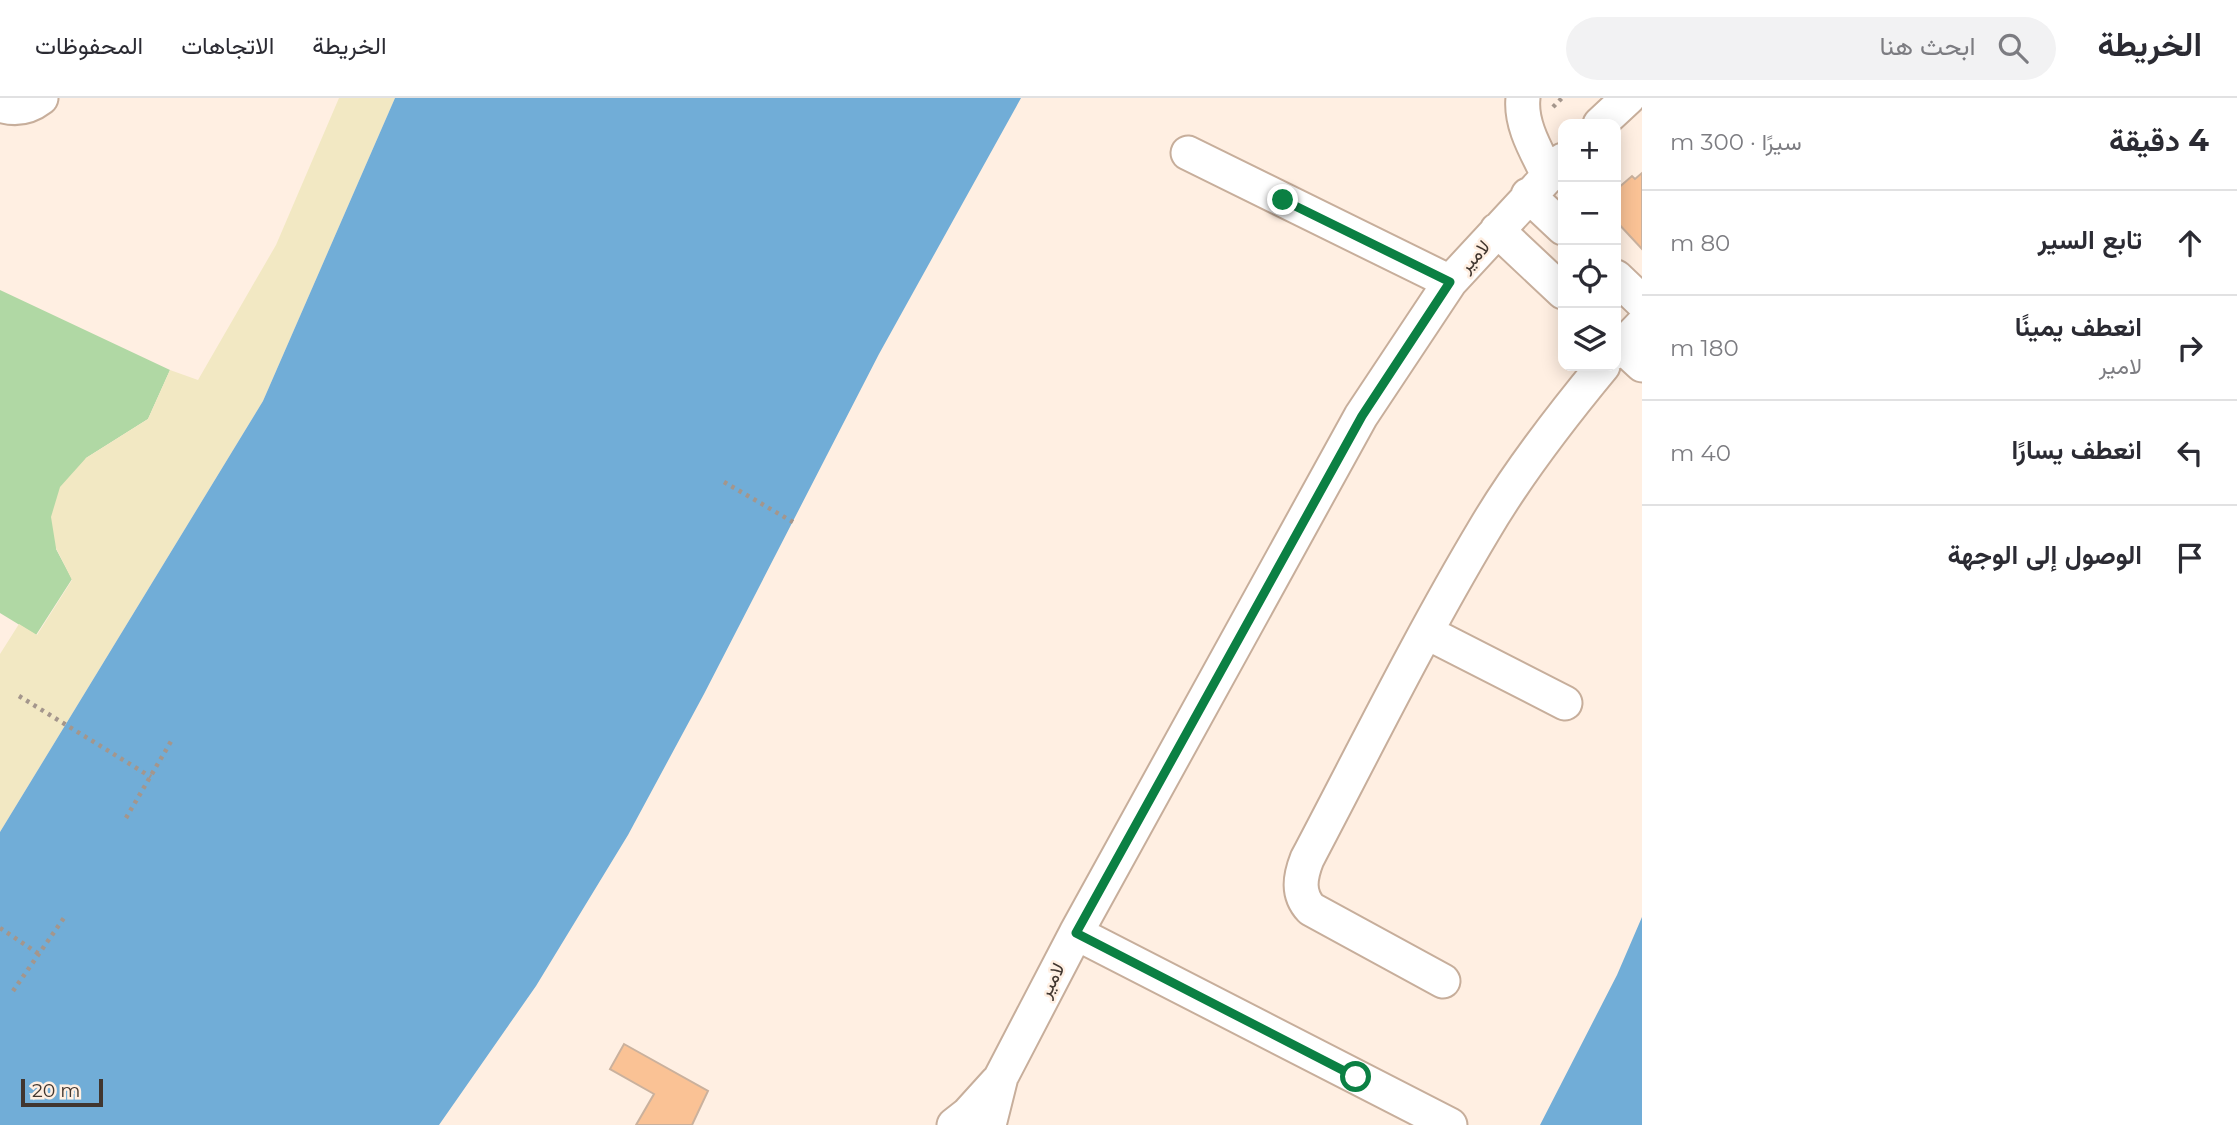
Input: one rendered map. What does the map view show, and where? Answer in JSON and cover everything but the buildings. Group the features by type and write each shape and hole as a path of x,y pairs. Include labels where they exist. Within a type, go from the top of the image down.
{"street":[{"path":"0,105 11,109 23,107 41,98"},
{"path":"1523,98 1527,131 1547,177 1558,212"},
{"path":"1605,119 1628,98"},
{"path":"1188,153 1450,282"},
{"name":"لامير","path":"989,1125 1001,1077 1076,933 1362,416 1450,282 1547,177"},
{"path":"1497,230 1558,287"},
{"path":"1621,282 1642,302"},
{"path":"1444,981 1311,909 1304,898 1300,877 1426,632 1485,528 1571,404 1623,349"},
{"path":"1426,632 1565,703"},
{"path":"1076,933 1450,1125"},
{"name":"لامير","path":"954,1125 968,1114 1001,1077"}],"path":[{"path":"724,482 793,522"},
{"path":"19,696 150,778"},
{"path":"125,818 173,738"},
{"path":"13,991 66,915"},
{"path":"0,928 39,954"}],"green space":[{"path":"0,290 170,370 148,419 86,458 56,549 72,579 36,635 0,613"}],"sand":[{"path":"339,98 395,98 263,401 0,832 0,654 19,624 37,635 72,580 56,548 51,517 60,487 86,458 148,419 170,370 198,380 276,245"}],"water":[{"path":"395,98 1021,98 879,354 704,694 628,835 536,986 439,1125 0,1125 0,832 263,401"},
{"path":"1642,917 1642,1125 1540,1125 1617,975"}],"route":[{"path":"1283,200 1450,282 1362,416 1076,933 1356,1077"}]}
